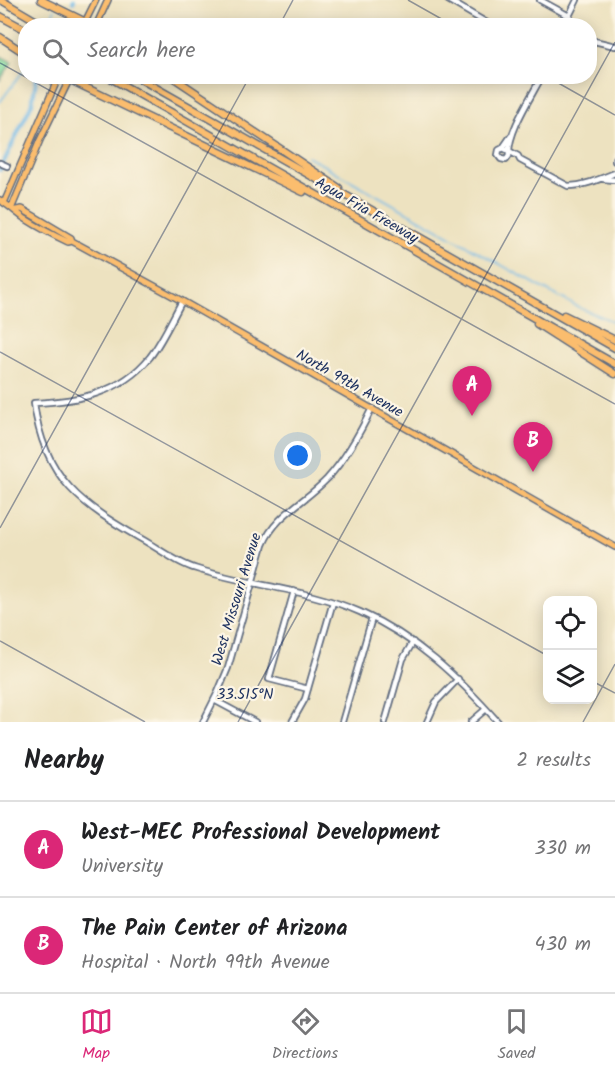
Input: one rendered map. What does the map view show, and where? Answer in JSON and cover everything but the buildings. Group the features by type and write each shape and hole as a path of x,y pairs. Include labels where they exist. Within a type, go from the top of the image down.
{"highway":[{"path":"41,0 77,18"},
{"path":"2,1 33,18"},
{"path":"0,16 18,26"},
{"path":"0,37 18,48"},
{"path":"80,84 357,218"},
{"name":"Agua Fria Freeway","path":"121,84 615,364"},
{"name":"Agua Fria Freeway","path":"149,84 615,348"},
{"path":"183,84 364,206"},
{"path":"520,294 615,340"},
{"path":"513,306 615,374"}],"main road":[{"path":"87,18 96,0"},
{"path":"99,18 108,0"},
{"path":"2,202 56,84"},
{"path":"14,208 34,153 68,84"},
{"name":"North 99th Avenue","path":"2,202 22,209 72,241 615,547"}],"street":[{"path":"448,0 478,18"},
{"path":"540,0 568,16 577,0"},
{"path":"597,42 615,46"},
{"path":"506,150 538,84"},
{"path":"506,150 510,154 507,159"},
{"path":"520,160 518,156 506,150 498,152 498,157 502,160 520,160 567,186 575,186 615,173"},
{"path":"603,178 615,180"},
{"path":"182,301 150,356 126,380 89,397 34,403 38,430 52,464 65,483 84,503 112,523 187,565 199,570 333,602 372,618 413,642 437,660 498,722"},
{"name":"West Missouri Avenue","path":"202,722 228,668 263,545 274,525 320,486 339,465 372,408"},
{"path":"294,591 269,679 308,689"},
{"path":"292,722 302,707 333,602"},
{"path":"342,722 372,618"},
{"path":"385,722 400,668 413,642"},
{"path":"400,668 406,670"},
{"path":"427,722 436,702 458,679"},
{"path":"214,700 253,722"},
{"path":"471,722 486,709"}],"green space":[{"path":"0,56 12,62 0,80"}],"waterway":[{"path":"50,18 55,9"},
{"path":"0,102 18,78"},
{"path":"0,170 32,103 36,84"},
{"path":"307,156 546,290 582,309 615,322"}],"place":[{"name":"West-MEC Professional Development","path":"472,416"},
{"name":"The Pain Center of Arizona","path":"533,472"}]}
